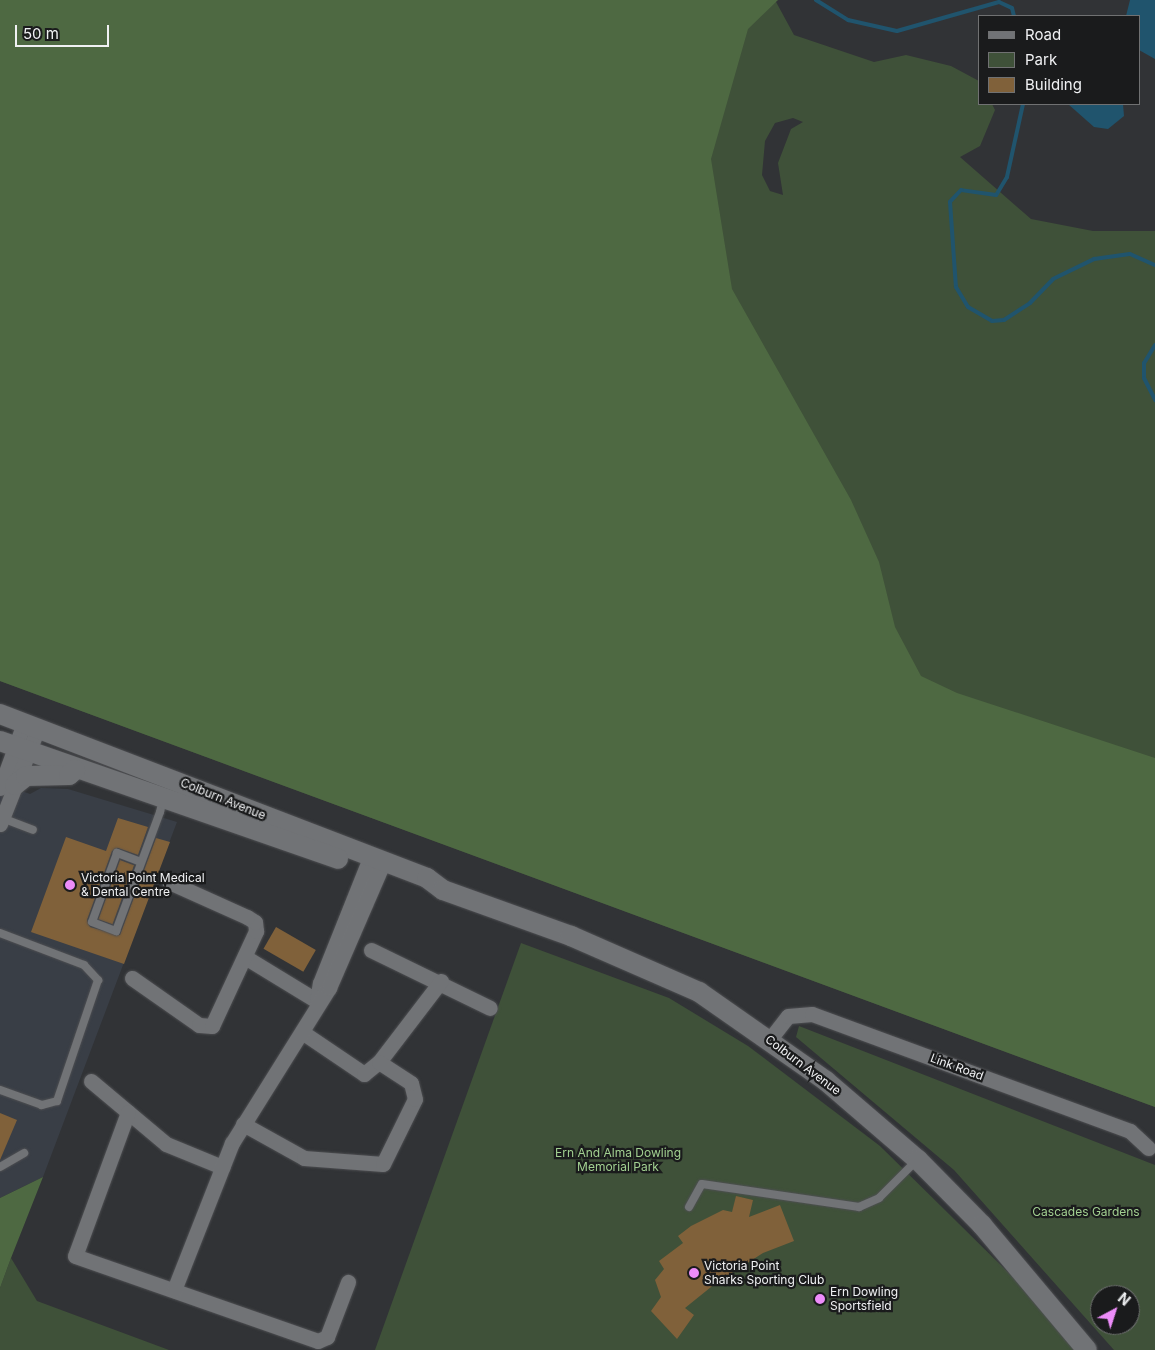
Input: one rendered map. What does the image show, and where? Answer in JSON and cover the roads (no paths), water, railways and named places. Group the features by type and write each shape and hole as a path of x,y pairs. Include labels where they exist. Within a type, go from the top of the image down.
{"main road":[{"name":"Colburn Avenue","path":"0,714 374,866"},
{"name":"Colburn Avenue","path":"15,746 76,769 374,866 427,878 443,890 640,964 699,992 770,1039 918,1160 982,1224 1087,1350"},
{"path":"8,786 26,776 69,774 76,769"}],"street":[{"path":"1,821 15,746 31,726"},
{"path":"174,1290 222,1168 243,1124 302,1032 374,866"},
{"path":"132,978 199,1025 212,1026 244,957 255,922 169,882"},
{"path":"370,950 441,981 490,1008"},
{"path":"244,957 317,1001"},
{"path":"302,1032 364,1074 379,1062 441,981"},
{"name":"Link Road","path":"770,1039 788,1016 812,1014 1130,1131 1148,1148"},
{"path":"243,1124 304,1158 383,1164 415,1099 411,1083 379,1062"},
{"path":"91,1081 166,1144 222,1168"},
{"path":"128,1112 75,1256 318,1341 326,1338 348,1282"}],"lane":[{"path":"141,862 117,853 92,922 116,931 141,862 163,798"},
{"path":"1,821 33,830"},
{"path":"0,933 84,966 98,980 57,1101 42,1105 0,1090"},
{"path":"0,1167 24,1153"},
{"path":"689,1207 702,1184 859,1207 879,1198 918,1160"}],"water":[{"path":"1130,0 1155,0 1155,59 1140,51 1140,15 1126,15"},
{"path":"1069,105 1123,105 1124,116 1108,129 1094,127"}],"waterway":[{"path":"816,0 848,20 897,31 999,2 1012,8 1014,15"},
{"path":"1023,105 1007,177 996,195 961,190 950,202 956,287 968,307 992,321 1004,320 1030,303 1053,279 1094,259 1130,254 1155,265"},
{"path":"1155,345 1144,363 1144,378 1155,400"}],"place":[{"name":"Victoria Point Medical & Dental Centre","path":"70,885"},
{"name":"Victoria Point Sharks Sporting Club","path":"694,1273"},
{"name":"Ern Dowling Sportsfield","path":"820,1299"}],"park label":[{"name":"Ern And Alma Dowling Memorial Park","path":"618,1160"},
{"name":"Cascades Gardens","path":"1086,1212"}]}
